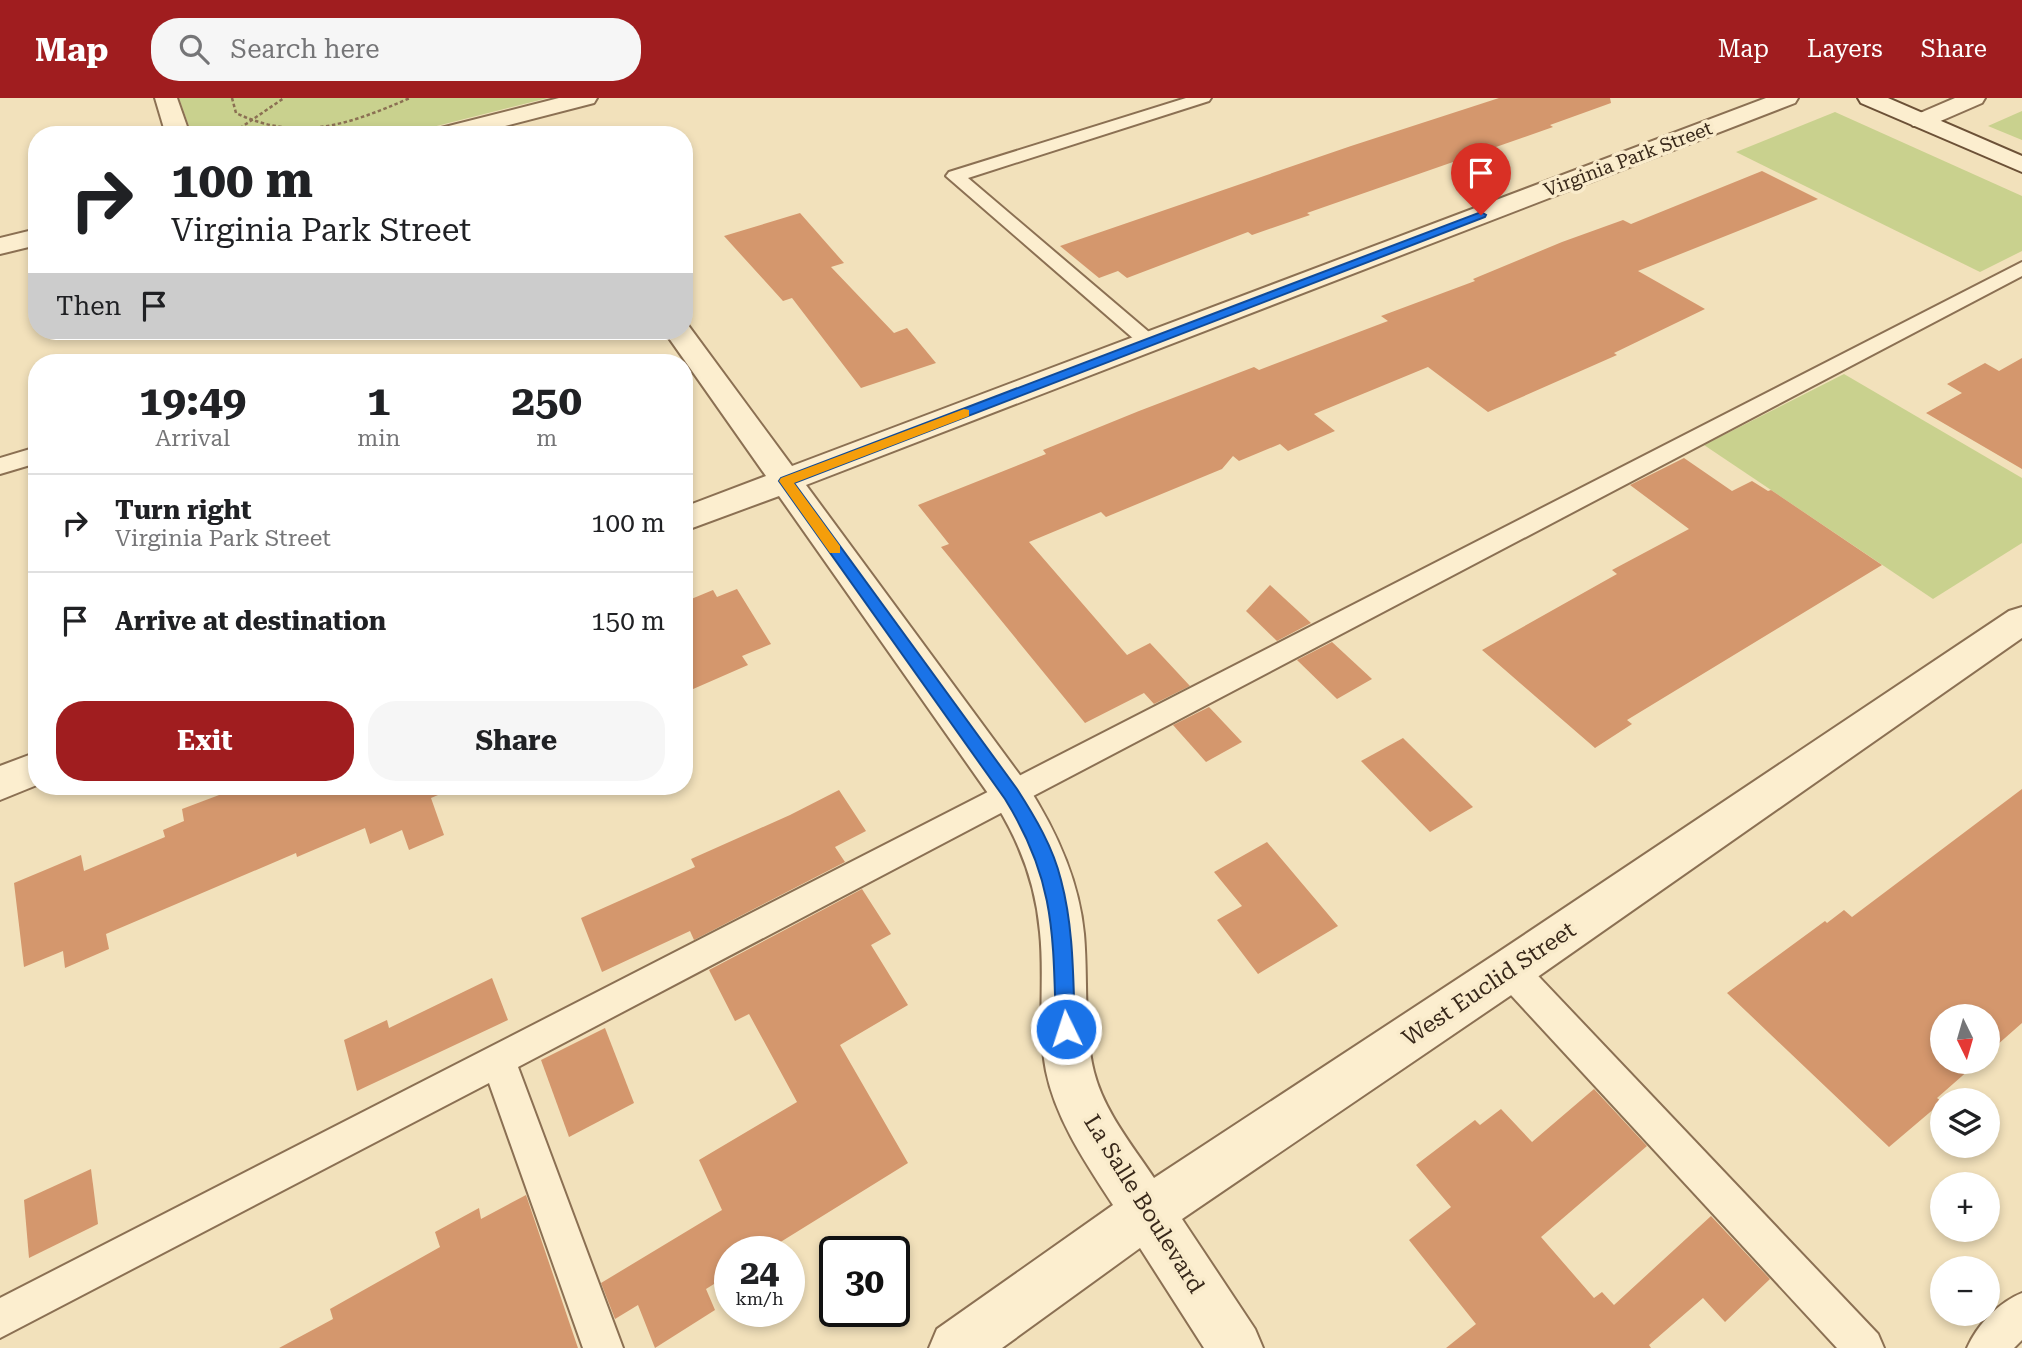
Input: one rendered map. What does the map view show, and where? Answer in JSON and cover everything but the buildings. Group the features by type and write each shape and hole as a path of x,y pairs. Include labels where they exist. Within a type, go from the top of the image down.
{"street":[{"path":"166,98 175,126"},
{"path":"476,126 586,98"},
{"name":"Virginia Park Street","path":"693,517 1787,98"},
{"path":"1870,98 2022,165"},
{"path":"1921,121 1974,98"},
{"path":"522,114 531,126"},
{"path":"0,246 28,239"},
{"name":"La Salle Boulevard","path":"684,340 1011,794 1033,829 1052,878 1062,933 1064,1007 1070,1072 1091,1127 1236,1348"},
{"name":"West Euclid Street","path":"956,1348 1146,1213 1510,970 2022,620"},
{"path":"0,783 28,772"}],"lane":[{"path":"1149,342 955,176 1203,98"},
{"path":"0,1319 2022,268"},
{"path":"0,466 28,458"},
{"path":"1510,970 1864,1348"},
{"path":"498,1060 603,1348"},
{"path":"1987,1348 2022,1312"}],"path":[{"path":"233,98 236,113 250,122 276,126"},
{"path":"244,126 284,98"},
{"path":"338,126 410,98"}],"green space":[{"path":"179,98 548,98 437,126 189,126"},
{"path":"2022,111 2022,140 1988,126"},
{"path":"1835,112 2022,196 2022,251 1980,272 1736,152"},
{"path":"1844,374 2022,478 2022,543 1933,599 1704,445"}],"slow traffic":[{"path":"835,550 786,481 964,413"}],"route":[{"path":"1066,1029 1062,933 1052,878 1033,829 1011,794 786,481 1481,215"}]}
